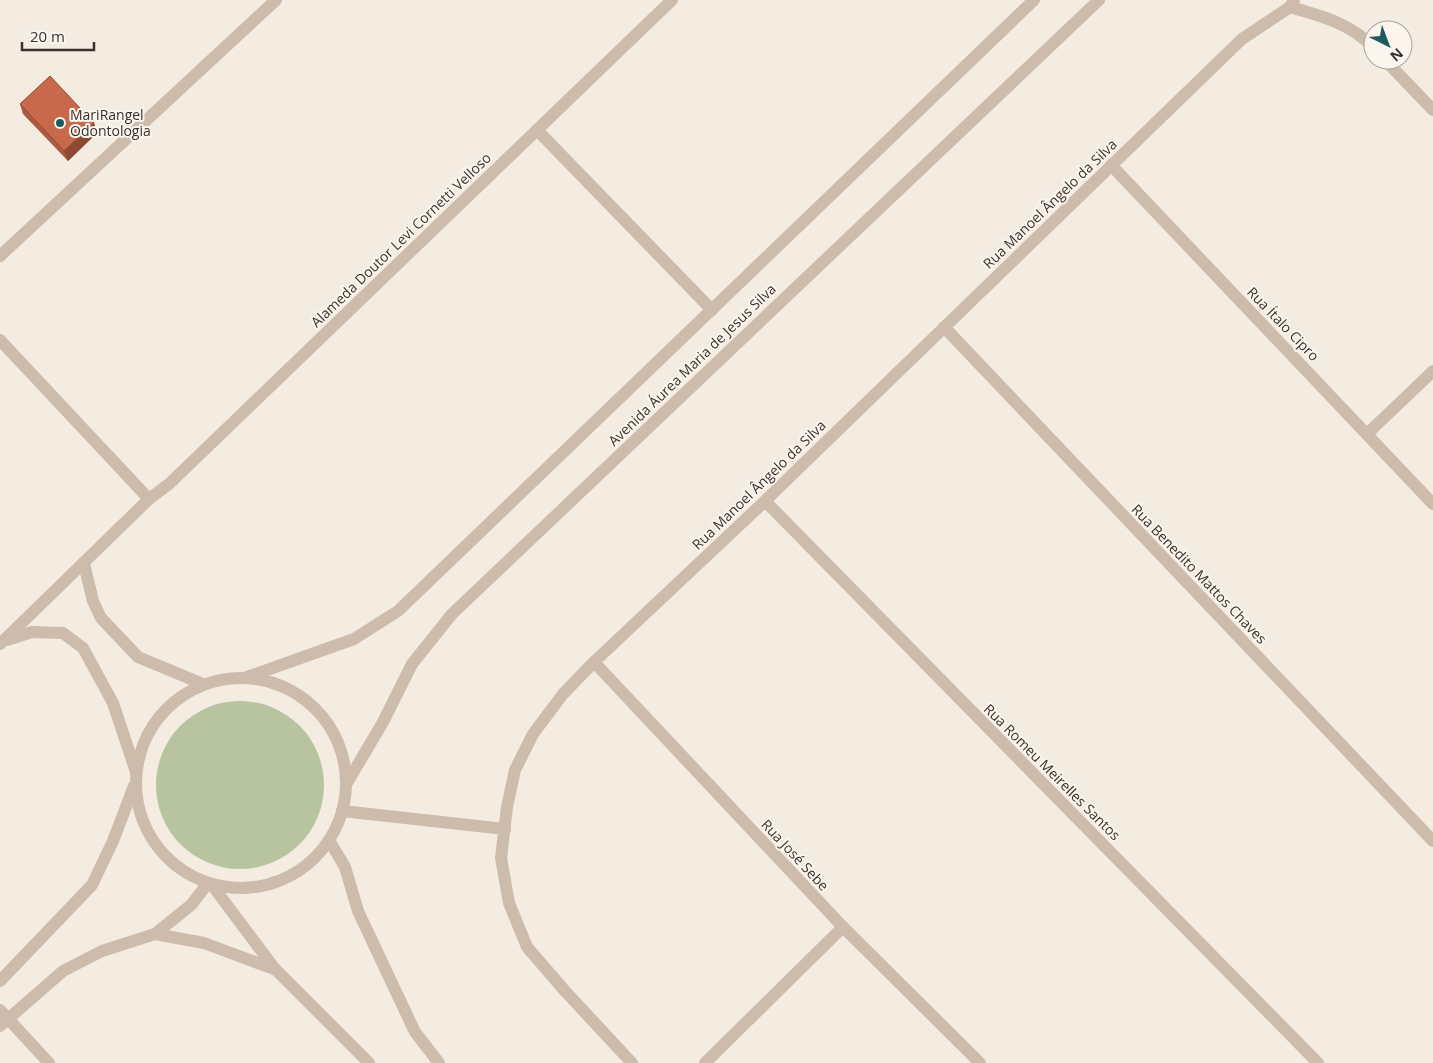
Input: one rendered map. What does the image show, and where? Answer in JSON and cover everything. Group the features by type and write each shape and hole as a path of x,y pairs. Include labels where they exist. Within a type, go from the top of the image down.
{"street":[{"path":"0,256 276,0"},
{"name":"Alameda Doutor Levi Cornetti Velloso","path":"1,643 149,499 169,484 672,0"},
{"name":"Avenida Áurea Maria de Jesus Silva","path":"247,677 354,639 398,611 1034,0"},
{"name":"Avenida Áurea Maria de Jesus Silva","path":"347,783 383,722 412,664 452,614 1098,0"},
{"path":"1291,2 1332,19 1363,37"},
{"name":"Rua Manoel Ângelo da Silva","path":"632,1063 565,992 527,946 509,903 501,858 507,807 515,770 533,734 563,694 594,662 765,501 1242,39 1291,2"},
{"path":"1395,70 1433,110"},
{"path":"537,130 712,310"},
{"name":"Rua Ítalo Cipro","path":"1111,165 1433,504"},
{"name":"Rua Benedito Mattos Chaves","path":"944,327 1433,841"},
{"path":"0,340 149,499"},
{"path":"1367,434 1433,371"},
{"name":"Rua Romeu Meirelles Santos","path":"765,501 1318,1063"},
{"path":"84,564 93,601 101,618 138,657 203,684"},
{"path":"0,981 92,884 113,840 135,778 143,744 157,719 178,698 203,684 225,678 247,677 278,684 306,699 328,723 342,751 347,783 342,811 330,840 307,865 278,882 245,889 210,884 181,871 156,848 140,817 135,778 113,703 82,648 63,633 32,632 1,643"},
{"name":"Rua José Sebe","path":"594,662 843,927 980,1063"},
{"path":"342,811 505,829"},
{"path":"330,840 345,867 358,911 415,1032 439,1063"},
{"path":"48,1063 3,1018 63,971 102,951 155,934 191,904 210,884"},
{"path":"210,884 275,969 369,1063"},
{"path":"705,1063 843,927"},
{"path":"155,934 204,943 275,969"}],"green space":[{"path":"248,701 272,707 300,725 318,753 323,769 323,801 318,817 300,845 287,855 264,866 232,869 208,863 180,845 170,832 159,809 156,777 162,753 180,725 193,715 216,704"}],"building":[{"name":"MariRangel Odontologia","path":"50,76 94,123 64,151 20,104"}],"place":[{"name":"MariRangel Odontologia","path":"60,123"}]}
